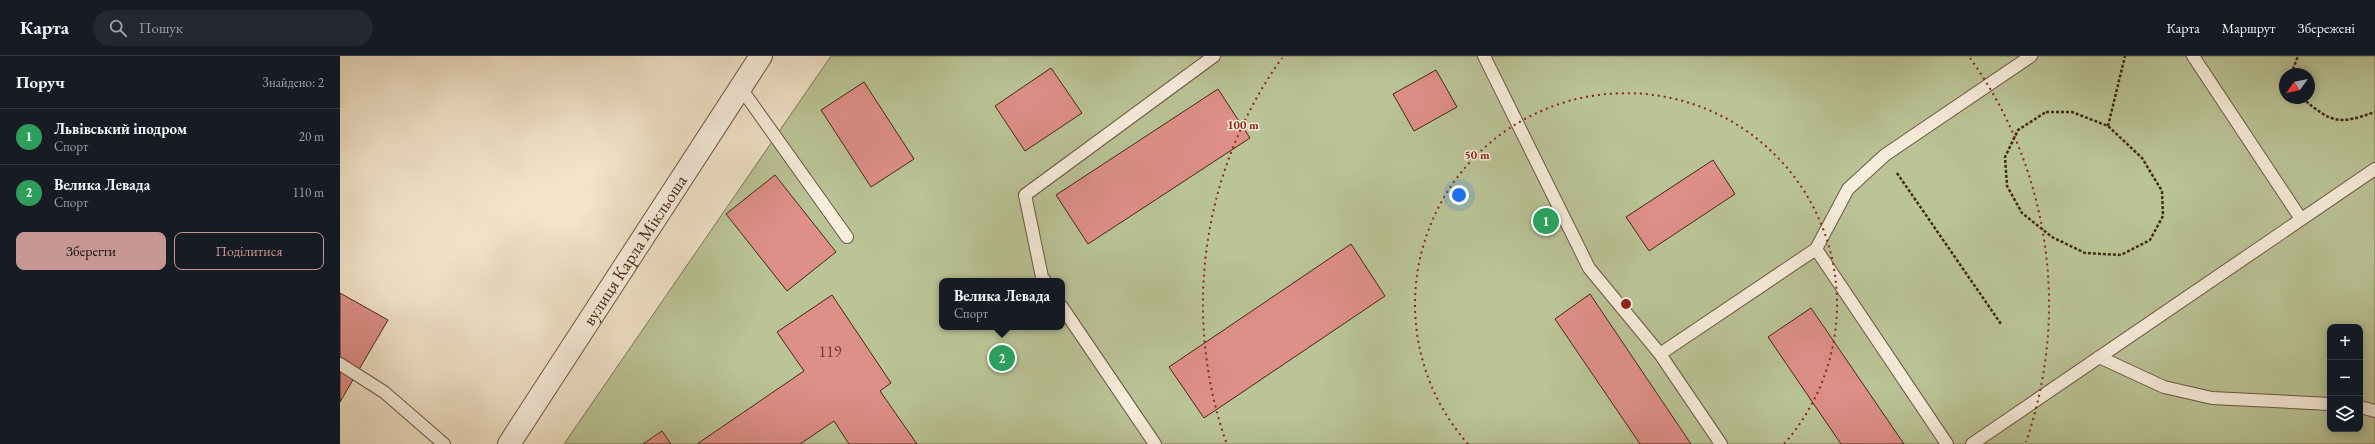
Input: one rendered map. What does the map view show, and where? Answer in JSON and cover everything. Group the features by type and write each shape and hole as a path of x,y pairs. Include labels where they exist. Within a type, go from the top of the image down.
{"street":[{"name":"вулиця Карла Мікльоша","path":"508,444 759,57"}],"lane":[{"path":"1043,278 1025,195 1214,56"},
{"path":"1484,56 1589,268 1660,354 1721,444"},
{"path":"1660,354 1816,249 1848,189 1885,155 2031,56"},
{"path":"2193,56 2301,219"},
{"path":"740,87 847,237"},
{"path":"1972,444 2375,169"},
{"path":"1816,249 1947,444"},
{"path":"1065,311 1154,444"},
{"path":"2099,357 2164,387 2212,398 2327,404"},
{"path":"340,364 384,392 444,444"},
{"path":"2363,408 2375,411"}],"path":[{"path":"2108,126 2125,56"},
{"path":"2293,68 2298,56"},
{"path":"2309,104 2325,117 2349,121 2375,112"},
{"path":"2046,112 2072,112 2108,126 2142,158 2162,191 2163,216 2150,240 2121,255 2085,253 2052,237 2022,213 2007,186 2005,157 2018,130 2046,112"},
{"path":"1885,155 2000,324"}],"green space":[{"path":"831,56 2375,56 2375,444 564,444"}],"building":[{"path":"1051,68 1082,113 1025,151 995,106"},
{"path":"1436,70 1457,107 1414,131 1393,94"},
{"path":"864,82 914,159 871,187 821,110"},
{"path":"1218,89 1250,138 1088,244 1056,195"},
{"path":"1713,160 1735,194 1649,251 1626,217"},
{"path":"775,175 836,252 787,291 726,214"},
{"path":"1351,244 1385,296 1204,418 1169,367"},
{"path":"340,293 388,320 340,402"},
{"path":"1590,294 1691,444 1640,444 1555,319"},
{"path":"832,295 891,383 880,391 917,444 849,444 834,421 800,444 697,444 804,371 777,332"},
{"path":"1811,308 1904,444 1841,444 1768,337"},
{"path":"662,431 671,444 643,444"}],"place":[{"name":"Львівський іподром","path":"1546,221"},
{"name":"Велика Левада","path":"1002,358"}]}
